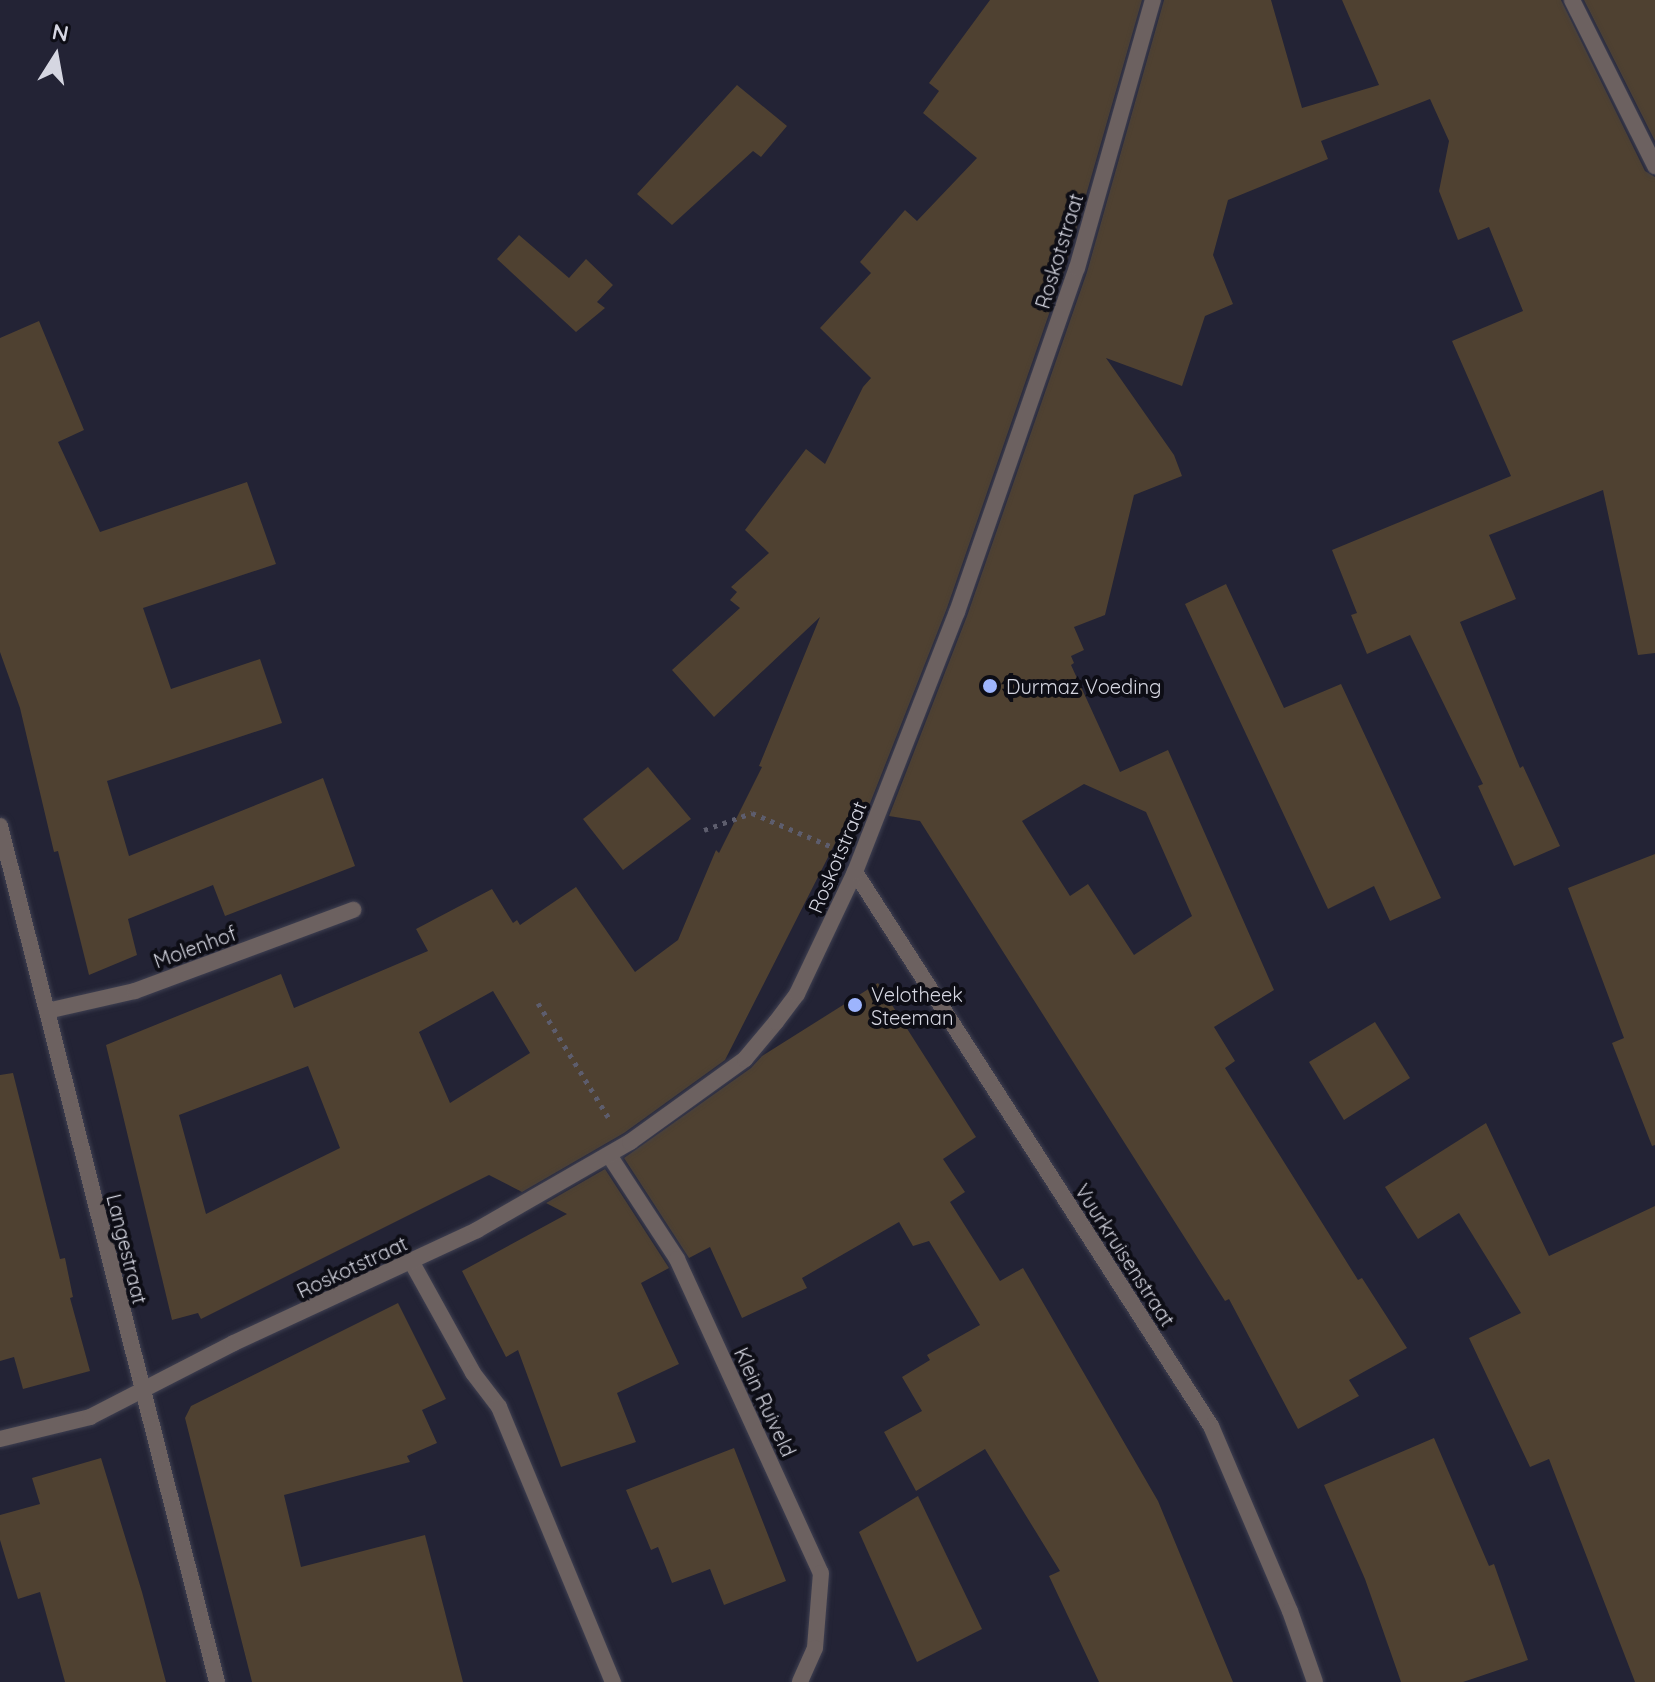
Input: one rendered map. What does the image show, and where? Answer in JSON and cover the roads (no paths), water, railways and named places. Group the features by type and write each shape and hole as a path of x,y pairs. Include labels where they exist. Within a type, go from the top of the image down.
{"street":[{"name":"Roskotstraat","path":"0,1439 90,1417 234,1343 477,1230 630,1142 745,1059 760,1041 797,994 858,865 957,612 1077,268 1153,0"},
{"path":"1572,0 1654,161"},
{"name":"Langestraat","path":"0,826 217,1682"},
{"name":"Vuurkruisenstraat","path":"858,865 1211,1426 1290,1611 1315,1682"},
{"name":"Molenhof","path":"47,1011 135,991 353,910"},
{"name":"Klein Ruiveld","path":"609,1155 677,1259 821,1573 815,1648 800,1682"},
{"path":"411,1261 473,1373 499,1407 613,1682"}],"place":[{"name":"Durmaz Voeding","path":"990,686"},
{"name":"Velotheek Steeman","path":"855,1005"}]}
